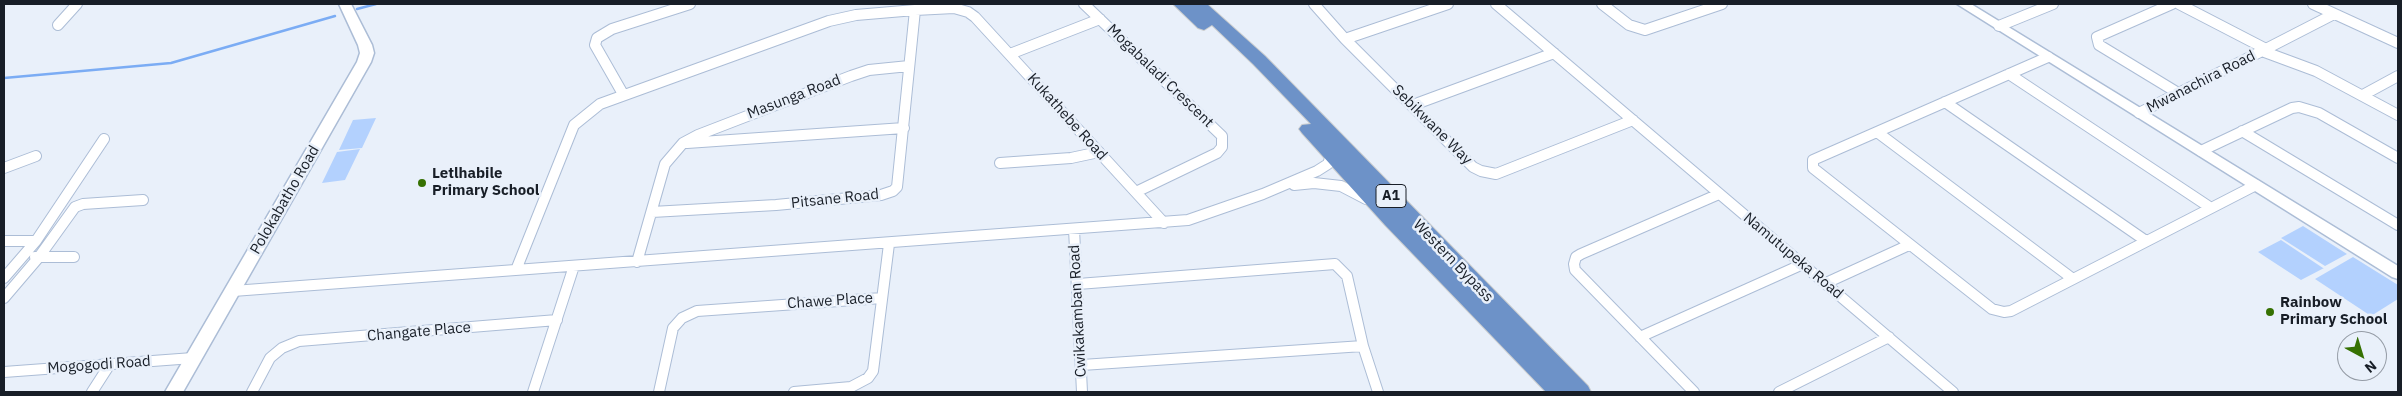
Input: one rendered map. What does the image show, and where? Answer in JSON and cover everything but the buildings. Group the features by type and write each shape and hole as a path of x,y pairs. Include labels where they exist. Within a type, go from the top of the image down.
{"highway":[{"name":"Western Bypass","path":"1181,4 1246,65 1332,153 1392,220 1559,392"},
{"name":"Western Bypass","path":"1198,4 1259,60 1580,392"}],"street":[{"path":"58,25 77,4"},
{"name":"Polokabatho Road","path":"174,392 364,62 367,53 365,45 345,4"},
{"path":"623,94 595,45 603,33 690,4"},
{"name":"Mogabaladi Crescent","path":"1084,4 1222,136 1223,142 1217,153 1136,192"},
{"name":"Sebikwane Way","path":"1314,4 1345,39 1473,167 1489,174 1496,174 1633,120"},
{"path":"1345,39 1448,4"},
{"name":"Namutupeka Road","path":"1496,4 1953,392"},
{"path":"1602,4 1629,25 1645,30 1703,6 1722,4"},
{"path":"1963,4 2398,273"},
{"path":"1999,26 2053,4"},
{"path":"2172,4 2100,34 2097,37 2097,41 2099,45 2178,93"},
{"path":"2180,4 2264,50 2334,14"},
{"path":"2312,4 2362,25 2398,43"},
{"name":"Kukathebe Road","path":"914,10 954,8 968,12 1010,54 1164,223"},
{"path":"516,270 574,125 591,110 623,94 829,21 856,15 914,10"},
{"name":"Pitsane Road","path":"652,212 776,205 887,194 897,187 914,10"},
{"path":"1010,54 1100,19"},
{"name":"Mwanachira Road","path":"2139,113 2264,50 2303,65 2398,114"},
{"path":"1413,106 1554,53"},
{"path":"2048,58 1813,160 1811,164 1816,173 1998,311 2011,311 2256,185"},
{"name":"Masunga Road","path":"638,262 665,164 684,143 698,134 851,76 869,70 909,66"},
{"path":"2009,74 2211,208"},
{"path":"2363,95 2398,76"},
{"path":"1945,102 2146,241"},
{"path":"2201,151 2292,108 2306,108 2320,113 2398,158"},
{"path":"684,143 904,128"},
{"path":"2242,131 2398,225"},
{"path":"1877,132 2073,279"},
{"path":"4,278 36,241 76,185 104,139"},
{"path":"1000,163 1071,158 1099,152"},
{"path":"233,291 1164,223 1199,217 1263,194 1324,168 1330,161 1332,153"},
{"path":"4,168 36,156"},
{"path":"1263,194 1303,183 1341,186 1361,196 1392,220"},
{"path":"1694,392 1575,270 1576,257 1719,194"},
{"path":"4,298 39,257 76,207 89,203 143,200"},
{"name":"Cwikakamban Road","path":"1074,229 1082,392"},
{"path":"4,242 36,241"},
{"path":"882,298 889,244"},
{"path":"1826,283 1909,245"},
{"path":"22,257 74,257"},
{"path":"1078,284 1330,263 1347,276 1363,346 1378,392"},
{"path":"1640,337 1803,264"},
{"path":"533,392 574,266"},
{"name":"Chawe Place","path":"659,392 673,328 682,318 697,311 882,298 873,371 868,378 851,387 794,392"},
{"name":"Changate Place","path":"252,392 270,358 282,348 299,341 558,320"},
{"path":"1779,392 1889,337"},
{"path":"1082,365 1363,346"},
{"name":"Mogogodi Road","path":"4,372 193,358"},
{"path":"92,392 110,364"}],"shaded area":[{"path":"376,118 362,148 339,150 353,120"},
{"path":"360,149 345,180 322,183 337,152"},
{"path":"2303,226 2347,254 2325,266 2281,238"},
{"path":"2281,240 2324,268 2301,280 2258,252"},
{"path":"2353,257 2398,285 2398,299 2371,316 2315,279"}],"waterway":[{"path":"357,9 376,4"},
{"path":"4,78 171,63 335,16"}],"place":[{"name":"Letlhabile Primary School","path":"422,183"},
{"name":"Rainbow Primary School","path":"2270,312"}]}
